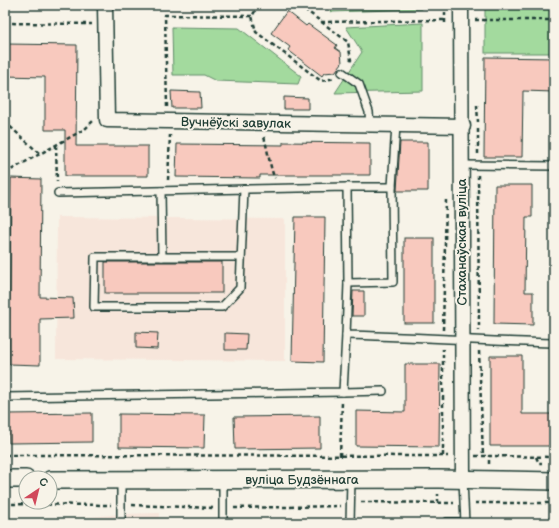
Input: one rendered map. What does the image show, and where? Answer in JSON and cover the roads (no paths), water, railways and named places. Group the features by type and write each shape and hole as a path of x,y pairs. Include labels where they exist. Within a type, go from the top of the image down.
{"street":[{"name":"Вучнёўскі завулак","path":"105,5 107,120 169,116 260,123 463,126"},
{"name":"Стаханаўская вуліца","path":"461,5 463,126 461,339 463,480"},
{"path":"5,479 18,479"},
{"name":"вуліца Будзённага","path":"58,480 351,479 554,481"}],"lane":[{"path":"342,72 359,84 369,112 370,125"},
{"path":"348,283 393,282 392,187 396,125"},
{"path":"463,165 554,166"},
{"path":"343,392 348,283 347,187"},
{"path":"58,193 392,187"},
{"path":"241,257 95,257 94,306 222,307 240,288 244,189"},
{"path":"162,257 164,191"},
{"path":"346,335 443,337 479,341 554,343"},
{"path":"5,397 383,391"},
{"path":"350,523 351,479"},
{"path":"222,523 223,480"},
{"path":"447,522 465,523 463,480"},
{"path":"121,481 121,523"}]}
